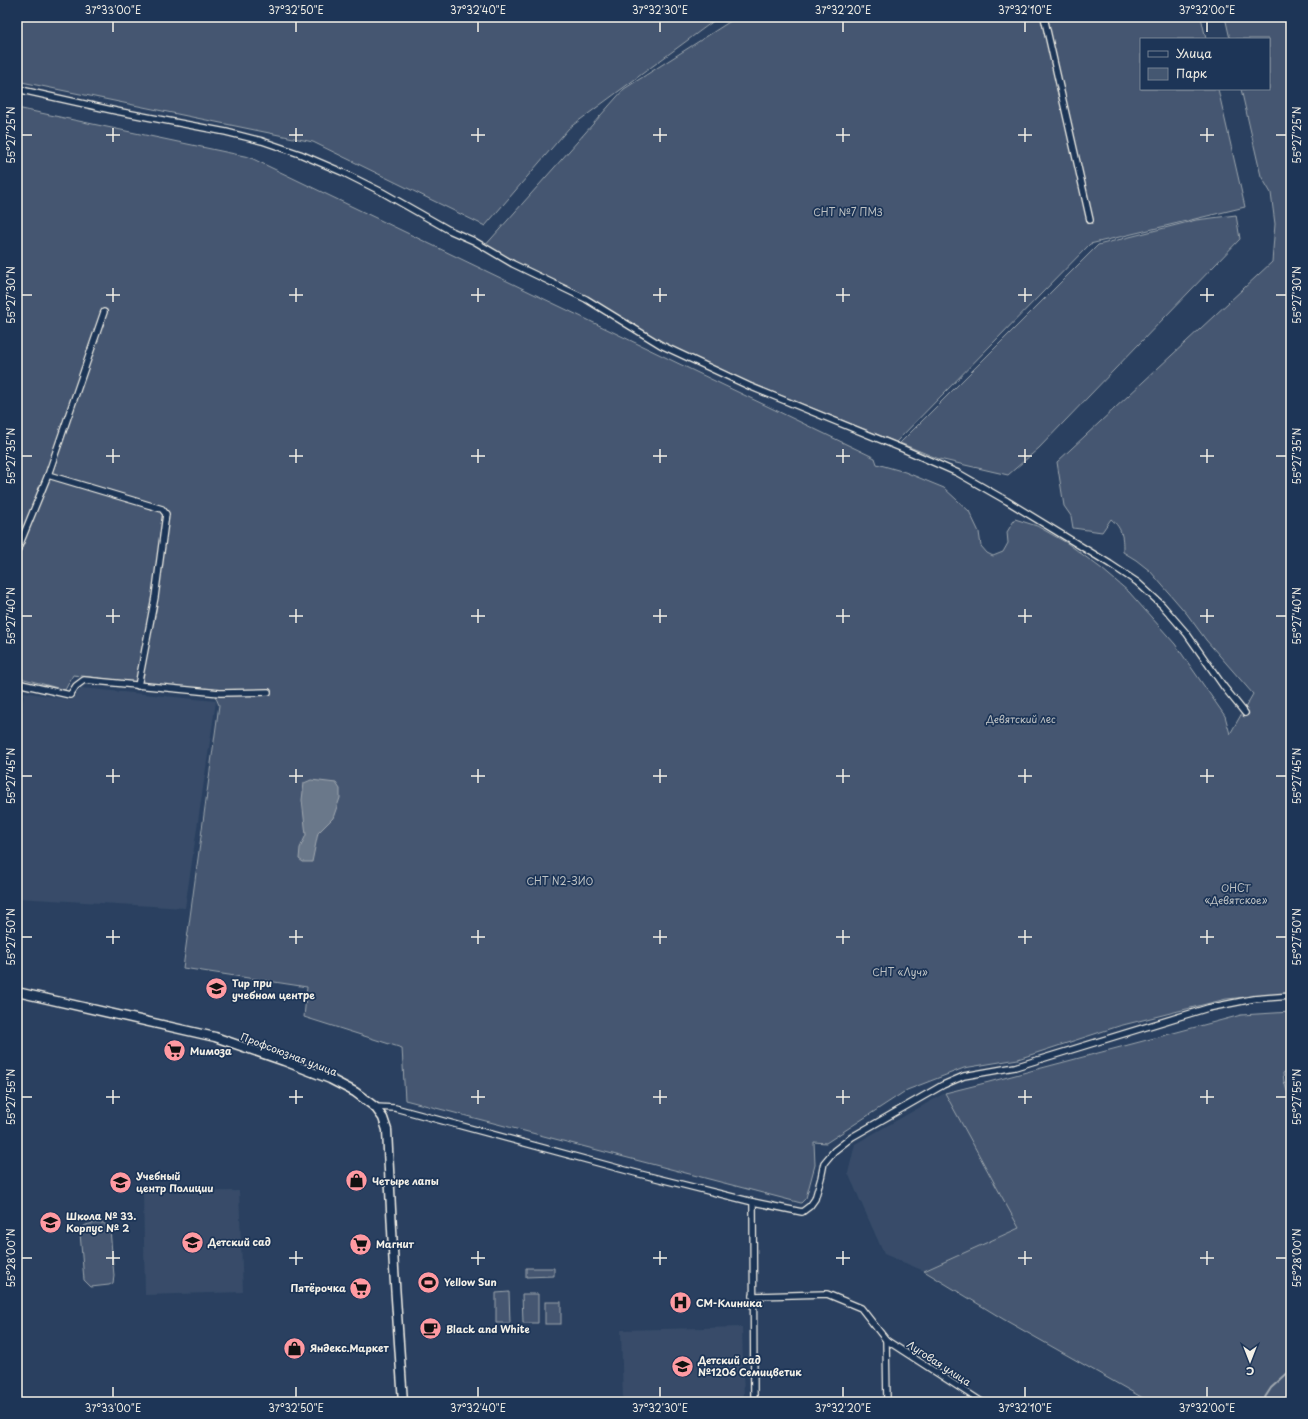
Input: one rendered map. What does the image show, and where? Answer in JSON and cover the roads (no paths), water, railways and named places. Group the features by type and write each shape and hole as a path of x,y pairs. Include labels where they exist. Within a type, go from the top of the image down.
{"main road":[{"name":"Профсоюзная улица","path":"17,992 215,1037 330,1079 355,1092 375,1107 383,1118 387,1130 403,1402"}],"street":[{"path":"1044,17 1090,220"},
{"path":"17,89 116,111 226,132 262,141 307,157 342,172 382,192 448,230 474,240 513,264 586,298 668,348 749,386 958,473 1007,501 1137,582 1162,605 1187,634 1224,687 1245,712"},
{"path":"17,551 48,475 104,312"},
{"path":"48,475 162,509 166,514 155,597 138,686"},
{"path":"17,683 70,695 76,686 84,680 220,693 268,692"},
{"path":"375,1107 395,1108 408,1111 636,1173 753,1202 802,1212 810,1206 815,1199 824,1163 834,1151 852,1137 943,1085 964,1076 1015,1067 1208,1008 1253,999 1291,996"},
{"path":"753,1202 754,1402"},
{"name":"Луговая улица","path":"753,1296 827,1294 861,1308 886,1340 982,1402"},
{"path":"886,1340 887,1402"}],"waterway":[{"path":"1262,1402 1271,1388 1291,1370"}],"place":[{"name":"Тир при учебном центре","path":"217,989"},
{"name":"Мимоза","path":"174,1051"},
{"name":"Четыре лапы","path":"356,1181"},
{"name":"Учебный центр Полиции","path":"120,1182"},
{"name":"Школа № 33. Корпус № 2","path":"50,1222"},
{"name":"Детский сад","path":"192,1242"},
{"name":"Магнит","path":"360,1244"},
{"name":"Yellow Sun","path":"429,1282"},
{"name":"Пятёрочка","path":"361,1288"},
{"name":"СМ-Клиника","path":"681,1303"},
{"name":"Black and White","path":"430,1329"},
{"name":"Яндекс.Маркет","path":"295,1348"},
{"name":"Детский сад №1206 Семицветик","path":"683,1366"}],"park label":[{"name":"СНТ №7 ПМЗ","path":"848,212"},
{"name":"Девятский лес","path":"1021,719"},
{"name":"СНТ N2-ЗИО","path":"560,881"},
{"name":"ОНСТ «Девятское»","path":"1236,894"},
{"name":"СНТ «Луч»","path":"900,972"}]}
